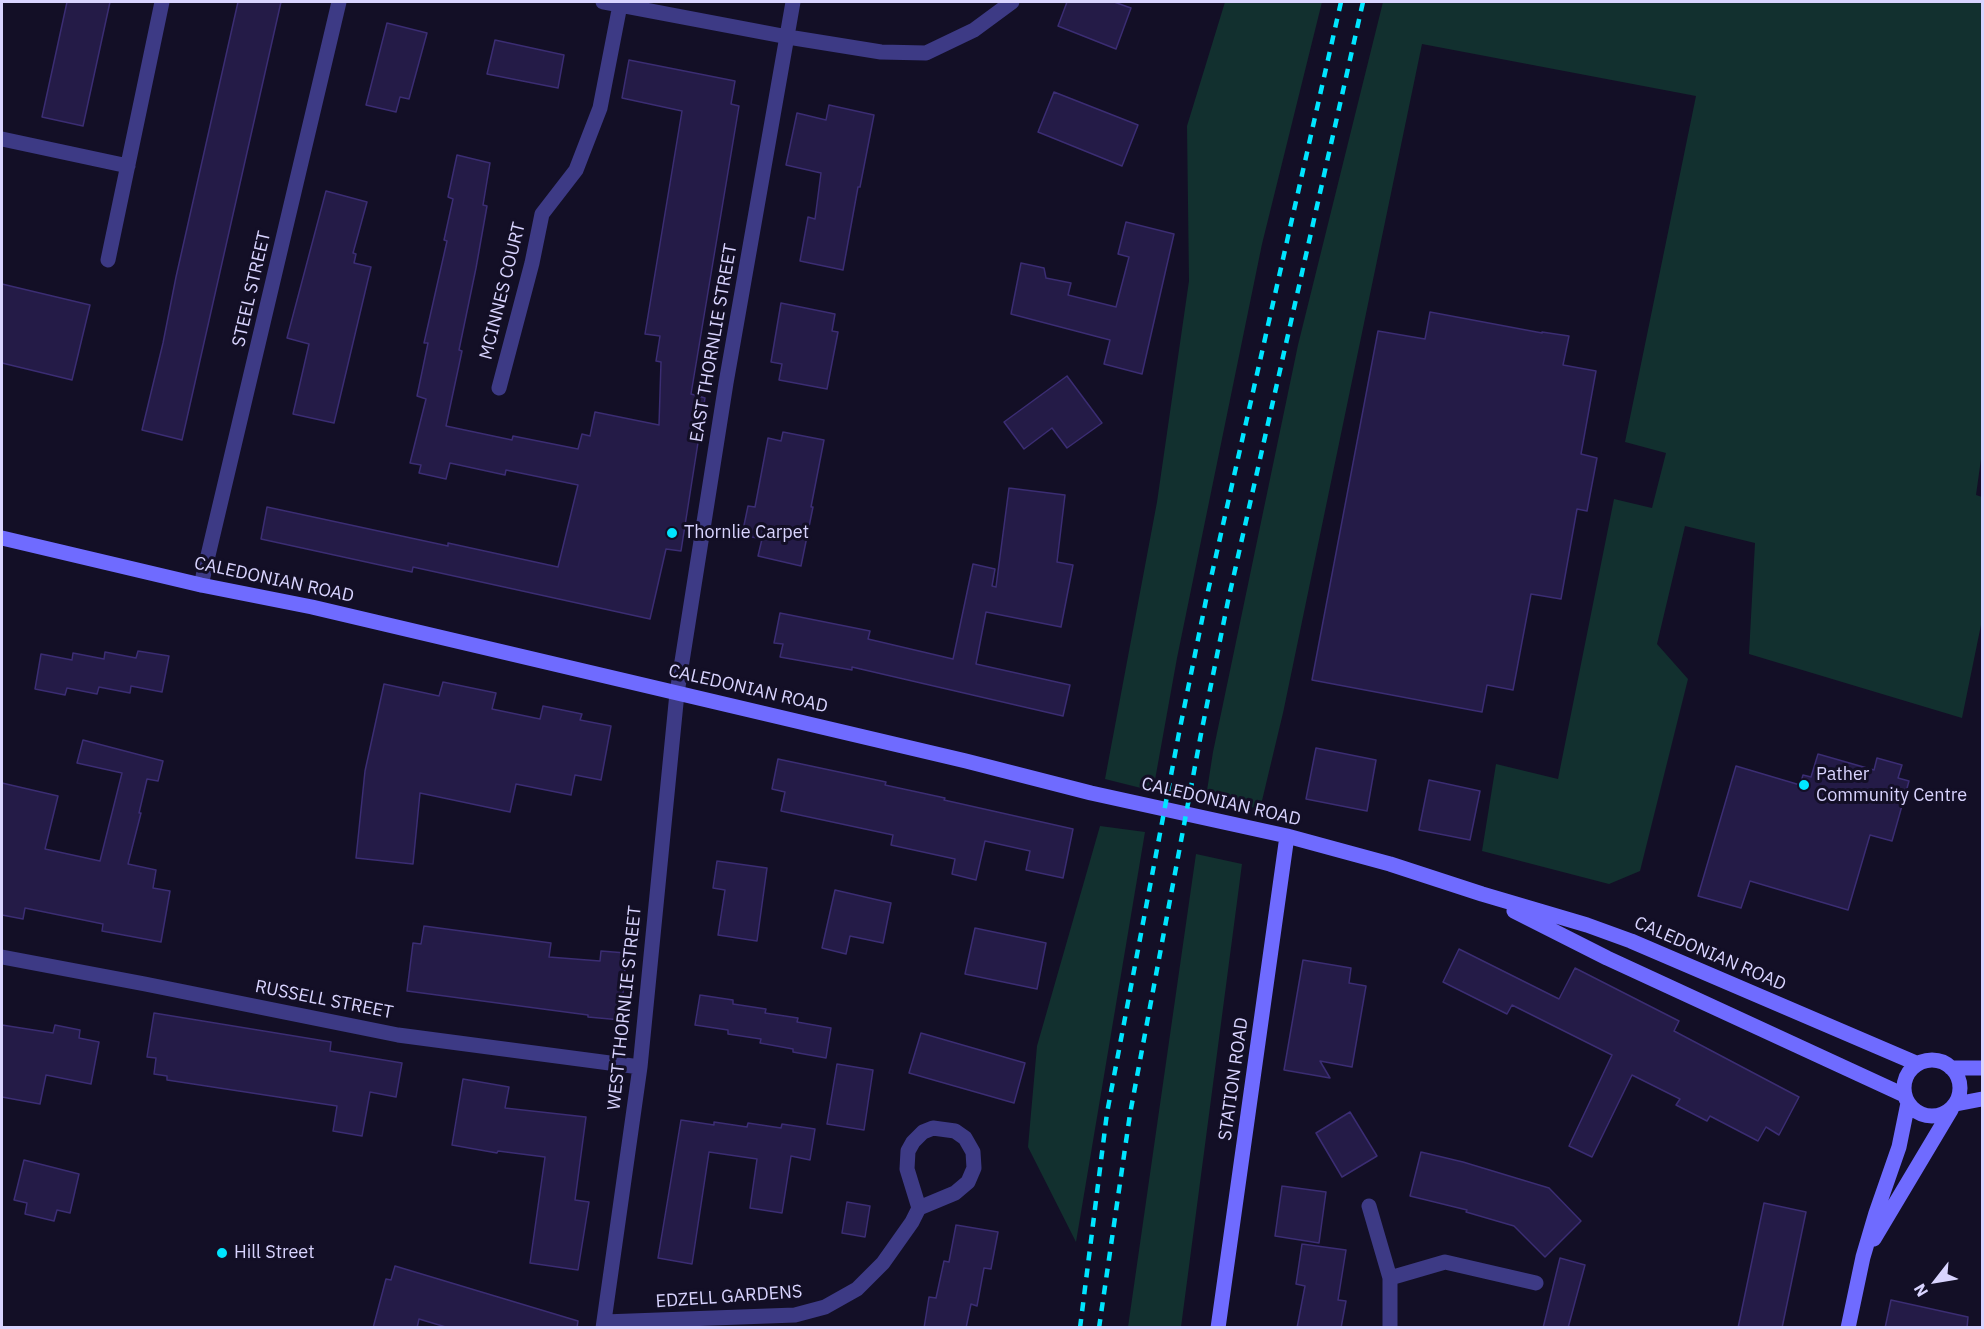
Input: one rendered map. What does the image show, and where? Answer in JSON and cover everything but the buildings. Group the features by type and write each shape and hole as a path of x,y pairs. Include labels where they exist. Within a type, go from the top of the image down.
{"main road":[{"name":"CALEDONIAN ROAD","path":"2,538 201,585 312,607 966,761 1091,793 1287,836 1389,864 1587,925 1631,941 1918,1064 1935,1060 1951,1068 1983,1068"},
{"name":"STATION ROAD","path":"1218,1328 1287,836"},
{"name":"CALEDONIAN ROAD","path":"1482,894 1607,958 1906,1099 1919,1113 1928,1117 1943,1114 1953,1106 1983,1099"},
{"path":"1848,1328 1863,1257 1899,1147 1906,1099 1903,1087 1910,1070 1918,1064"},
{"path":"1863,1257 1953,1106 1960,1089 1957,1076 1951,1068"}],"street":[{"path":"108,260 162,2"},
{"name":"STEEL STREET","path":"201,585 339,2"},
{"path":"603,2 881,52 926,53 974,30 1012,2"},
{"name":"EAST THORNLIE STREET","path":"677,693 726,383 793,2"},
{"name":"MCINNES COURT","path":"499,388 532,263 542,214 576,170 600,108 620,5"},
{"path":"2,139 128,166"},
{"name":"WEST THORNLIE STREET","path":"603,1325 640,1067 677,693"},
{"name":"RUSSELL STREET","path":"2,957 398,1035 640,1067"},
{"path":"933,1128 956,1131 965,1138 973,1152 974,1168 968,1182 955,1193 919,1208 907,1169 908,1151 913,1142 924,1132 933,1128"},
{"path":"1369,1206 1390,1278 1390,1328"},
{"name":"EDZELL GARDENS","path":"603,1325 795,1315 825,1307 857,1289 883,1263 912,1222 919,1208"},
{"path":"1390,1278 1445,1262 1536,1283"}],"green space":[{"path":"1225,2 1322,2 1262,244 1177,658 1153,791 1105,779 1157,502 1189,281 1187,126"},
{"path":"1383,2 1982,2 1982,452 1976,495 1982,497 1982,620 1962,718 1749,654 1755,543 1685,526 1657,644 1688,679 1640,871 1609,884 1482,851 1496,764 1558,779 1614,499 1652,508 1666,453 1625,442 1696,96 1422,44 1283,713 1260,809 1206,797 1213,752 1298,345"},
{"path":"1100,826 1145,832 1076,1242 1028,1147 1037,1046"},
{"path":"1196,854 1242,864 1181,1327 1128,1327"}],"railway":[{"path":"1080,1328 1107,1113 1179,733 1206,600 1341,2"},
{"path":"1099,1328 1130,1114 1201,734 1228,601 1363,2"}],"place":[{"name":"Thornlie Carpet","path":"672,533"},
{"name":"Pather Community Centre","path":"1804,785"},
{"name":"Hill Street","path":"222,1253"}]}
